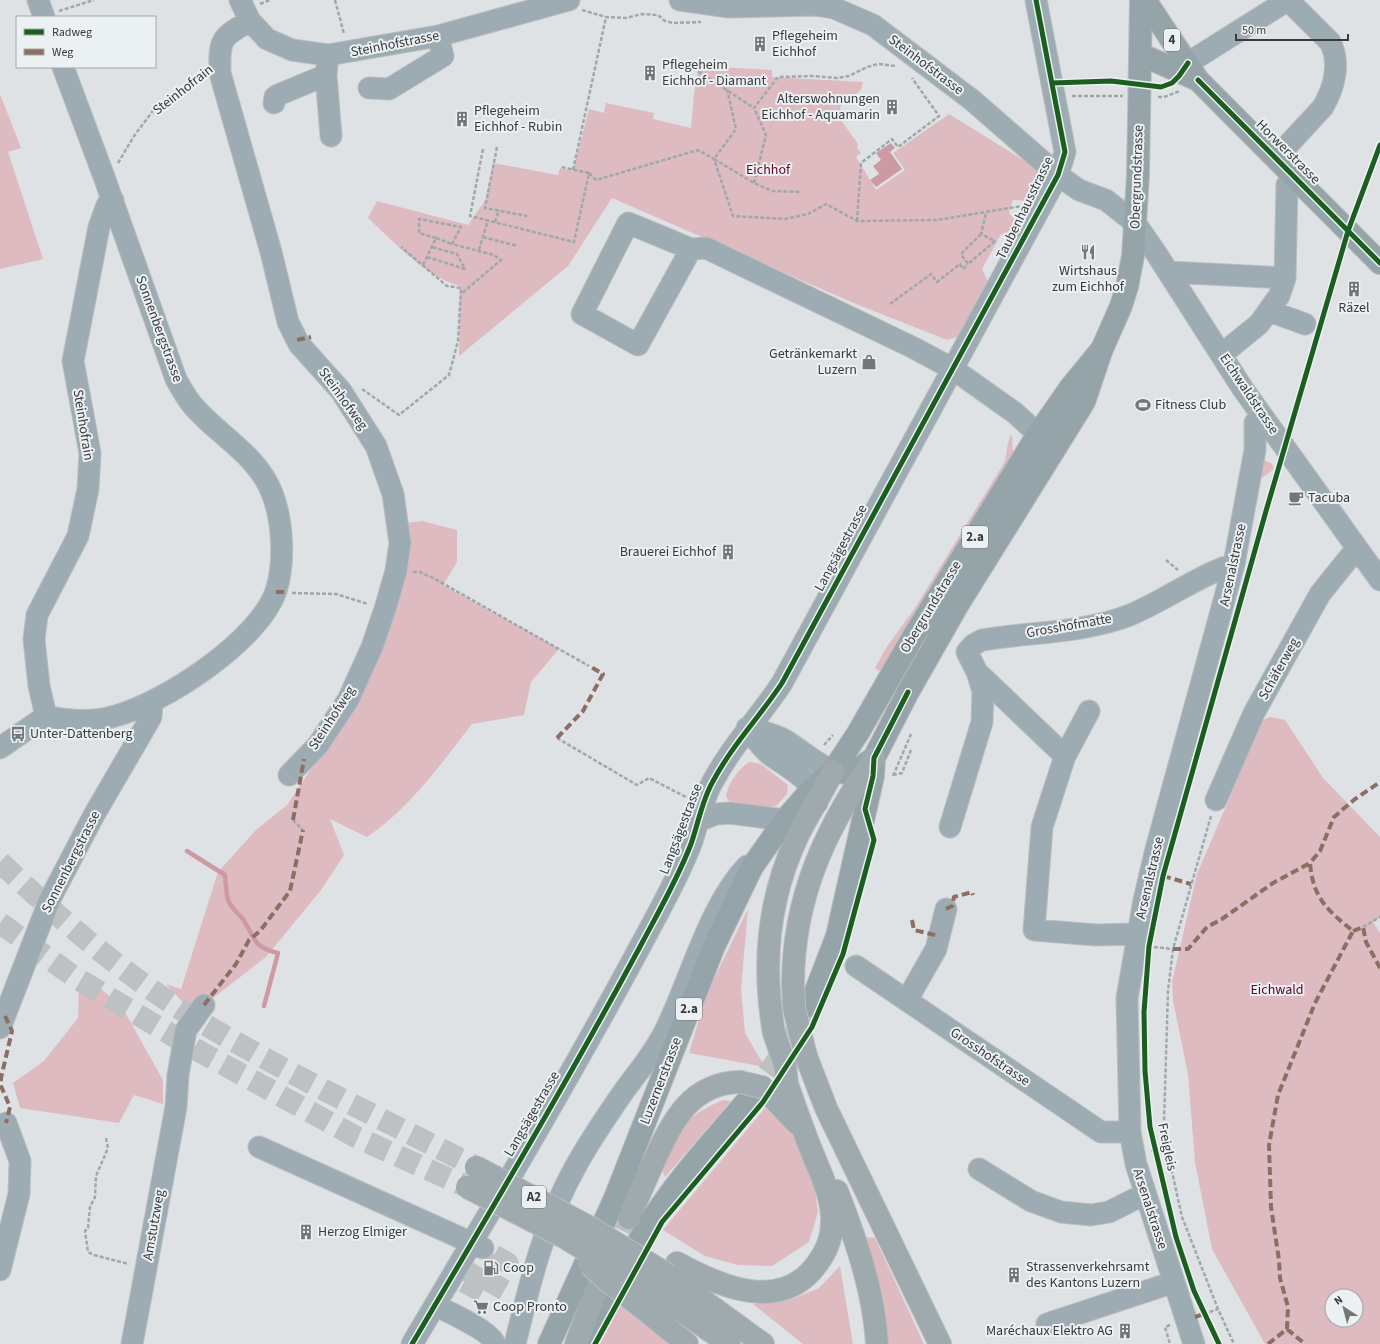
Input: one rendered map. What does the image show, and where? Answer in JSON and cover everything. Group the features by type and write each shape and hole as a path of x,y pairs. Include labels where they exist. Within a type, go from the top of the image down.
{"highway":[{"path":"874,758 852,790 829,832 812,874 797,926 793,956 794,1008 806,1056 826,1108 940,1344"},
{"path":"833,771 815,796 795,842 775,901 767,954 769,1007 774,1033 773,1089 808,1131 858,1250 869,1286 876,1325 877,1344"},
{"path":"629,1218 666,1136 682,1110 705,1091 728,1082 773,1089"},
{"path":"673,1269 738,1289 770,1292 792,1285 814,1269 830,1243 832,1216 827,1193 808,1131"},
{"name":"A2","path":"650,1301 608,1281 564,1237 472,1177 592,1228 673,1269"},
{"path":"673,1269 763,1344"},
{"path":"576,1344 596,1291"},
{"path":"650,1301 687,1344"},
{"path":"650,1301 729,1344"}],"main road":[{"name":"Obergrundstrasse","path":"874,758 908,692 957,606 1084,402 1102,349 1121,306 1127,287 1136,224 1142,0"},
{"name":"Horwerstrasse","path":"1145,0 1193,71 1276,158 1380,263"},
{"name":"Horwerstrasse","path":"1140,54 1193,71"},
{"name":"Obergrundstrasse","path":"833,771 858,733 912,639 1038,434 1070,388 1102,349"},
{"path":"833,771 847,773 855,771 874,758"},
{"name":"2.a","path":"810,1006 837,936 873,776 874,758"},
{"name":"Luzernerstrasse","path":"549,1344 615,1198 714,946 741,888 763,850 785,820 815,796"},
{"path":"580,1344 603,1308 642,1234 690,1167 773,1089"}],"street":[{"path":"38,0 44,16"},
{"name":"Steinhofstrasse","path":"240,0 250,21 267,39 281,46 310,54 327,65 438,36 574,5"},
{"name":"Steinhofstrasse","path":"680,0 728,7 816,5 834,8 873,25 972,100 1058,175 1079,190 1106,200 1136,224"},
{"name":"Taubenhausstrasse","path":"953,369 1045,201 1058,175 1066,152 1036,0"},
{"path":"1193,71 1288,0 1330,42 1334,50 1337,64 1329,98 1323,107 1276,158"},
{"name":"Steinhofweg","path":"250,21 228,34 219,49 220,73 227,103 271,252 288,322 300,344 341,391 376,446 393,494 400,543 396,571 385,609 372,647 348,700 318,745 289,775"},
{"path":"369,88 389,89 443,56 438,36"},
{"path":"274,103 275,98 278,95 327,65 331,136"},
{"name":"Sonnenbergstrasse","path":"46,716 80,720 114,717 152,702 221,656 237,643 261,617 276,592 281,568 281,533 272,493 254,463 195,409 184,395 176,379 113,200 63,68"},
{"path":"1222,354 1258,324 1279,296 1285,278 1287,185 1295,177"},
{"name":"Steinhofrain","path":"46,716 39,686 34,639 37,615 78,536 88,489 90,453 73,361 99,227 107,205 113,200"},
{"path":"691,249 638,345 582,314 628,223 691,249 706,248 914,348 953,369 1002,402 1038,434 1044,445 1046,461"},
{"name":"Eichwaldstrasse","path":"1136,224 1222,354 1243,389 1380,580"},
{"path":"1168,272 1285,278"},
{"path":"1269,311 1305,324"},
{"name":"Langsägestrasse","path":"412,1344 435,1305 458,1279 477,1246 527,1148 641,944 683,862 710,785 730,751 747,728 768,704 782,683 937,394 953,369"},
{"name":"Arsenalstrasse","path":"1194,1344 1145,1194 1140,1156 1130,1132 1127,998 1143,940 1156,849 1234,564 1255,450 1255,423 1264,418"},
{"name":"Schäferweg","path":"1216,800 1254,713 1317,600 1357,548"},
{"name":"Grosshofmatte","path":"950,827 982,722 983,690 977,672 967,652 973,644 982,640 1085,627 1129,615 1155,603 1204,575 1234,564"},
{"name":"Grosshofmatte","path":"977,672 1065,756"},
{"name":"Sonnenbergstrasse","path":"0,1028 50,899 94,815 151,717 152,702"},
{"path":"1089,711 1065,756 1042,828 1034,930 1143,940"},
{"path":"0,748 46,716"},
{"path":"747,728 784,740 815,762 833,771"},
{"path":"747,728 768,753 792,770 815,796"},
{"name":"Langsägestrasse","path":"698,821 716,814 729,813 785,820"},
{"path":"515,1344 542,1244 560,1196 602,1123 663,1034 708,931 727,892 738,876 763,850"},
{"path":"907,1000 936,949 946,909"},
{"name":"Grosshofstrasse","path":"856,966 1102,1132 1130,1132"},
{"name":"Amstutzweg","path":"132,1344 176,1107 178,1075 186,1030 204,1005"},
{"path":"0,1270 19,1194 20,1161 6,1123"},
{"path":"259,1147 477,1246"},
{"path":"979,1169 1031,1201 1061,1212 1091,1215 1109,1212 1145,1194"},
{"path":"1048,1324 1174,1282"},
{"path":"435,1305 480,1330 493,1339 495,1344"}],"path":[{"path":"64,10 94,0"},
{"path":"335,0 344,36"},
{"path":"574,5 606,17 626,18 642,14 658,15 665,21 705,22"},
{"path":"573,170 606,17"},
{"path":"754,108 778,77 812,76 837,78 849,76 867,67 878,64 903,67"},
{"path":"693,68 754,108 766,135 754,183"},
{"path":"857,222 861,162 892,139 898,147 940,116 908,73"},
{"path":"714,159 736,129 727,89"},
{"path":"497,147 485,208 527,216"},
{"path":"483,149 470,216 574,242 589,173"},
{"path":"562,167 589,173 596,180 698,150 772,192 802,192"},
{"path":"714,159 733,216 785,219 808,214 826,204 857,222 937,220 986,213 1045,201"},
{"path":"495,222 499,210"},
{"path":"968,264 961,254 981,234 986,213"},
{"path":"452,244 461,227 419,219 419,232 452,244 494,255 501,260 461,294"},
{"path":"478,250 488,220"},
{"path":"890,304 931,274 937,282 960,264 963,268 995,241 981,234"},
{"path":"483,237 518,246"},
{"path":"423,265 436,238"},
{"path":"357,385 398,415 449,375 458,341 461,288 447,286 401,247"},
{"path":"427,257 465,269 457,254 432,247"},
{"path":"396,571 420,572 435,579 589,666"},
{"path":"291,592 336,594 385,609"},
{"path":"911,734 893,775 902,773 911,750"},
{"path":"557,738 637,785 649,778 692,799"},
{"path":"1216,800 1173,949 1168,991 1164,1121 1167,1150 1182,1217 1218,1309 1234,1344"},
{"path":"293,820 303,830"},
{"path":"1363,927 1380,917"},
{"path":"1143,940 1173,949"},
{"path":"1143,940 1149,953"},
{"path":"106,1138 108,1148 96,1176 95,1197 90,1207 88,1228 85,1231 88,1252 123,1263 133,1265 133,1263"},
{"path":"1140,1156 1167,1150"},
{"path":"1140,1156 1155,1153"},
{"path":"1202,1308 1207,1320"},
{"path":"1204,1314 1218,1309"},
{"path":"1170,1344 1165,1327 1176,1324"}],"green space":[{"name":"Eichhof","path":"699,66 772,70 772,77 863,82 861,90 840,107 841,120 858,144 857,148 861,153 856,157 876,190 905,170 893,153 949,114 1025,161 1031,163 1044,176 1029,201 1013,200 1009,213 1015,220 1006,236 1001,234 982,269 988,282 960,336 947,340 856,304 612,198 568,266 459,356 460,286 435,275 423,267 411,258 368,218 377,201 468,225 486,199 493,163 558,175 560,168 573,171 589,109 604,113 606,103 654,113 653,119 691,128 694,93"},
{"path":"0,94 21,148 8,152 43,259 0,269"},
{"path":"1012,434 1013,455 880,671 875,668 886,648 915,608 1004,463 1009,440"},
{"path":"1262,459 1272,464 1274,469 1259,480"},
{"path":"422,521 457,530 457,562 443,585 559,649 531,682 524,715 472,724 424,785 383,826 367,837 330,819 344,855 321,890 266,957 204,1005 188,1008 166,984 181,989 218,872 256,830 287,805 347,715 400,524"},
{"name":"Eichwald","path":"1270,717 1285,720 1323,778 1380,837 1380,917 1373,922 1380,933 1380,1344 1265,1344 1212,1249 1195,1162 1188,1074 1173,1001 1172,982 1197,874 1235,785 1258,722"},
{"path":"750,762 761,764 788,785 787,794 776,806 767,808 729,801 726,797 734,777 741,768"},
{"path":"748,909 741,989 745,1033 765,1067 689,1053 707,993"},
{"path":"79,986 100,988 122,1007 163,1080 163,1104 134,1095 119,1123 20,1108 13,1083 44,1061 78,1018"},
{"path":"723,1100 731,1101 665,1177 661,1168 684,1126 690,1119 709,1106"},
{"path":"765,1108 794,1135 814,1183 818,1212 809,1242 772,1266 738,1265 705,1256 663,1230"},
{"path":"863,1237 875,1238 924,1344 885,1344"},
{"path":"840,1266 853,1344 803,1344 753,1304 792,1299 819,1288"},
{"path":"620,1305 646,1323 669,1344 600,1344"}],"shaded area":[{"path":"891,143 895,148 890,152 902,169 876,187 870,180 879,174 873,166 881,160 876,153"}],"waterway":[{"path":"187,851 225,875 227,897 231,906 243,919 259,945 270,951 278,953 264,1006"}],"tunnel":[{"path":"0,862 48,907 98,950 178,1008 273,1063 476,1167"},
{"path":"0,923 73,976 197,1050 356,1137 467,1187"},
{"path":"748,1100 785,1050 805,1015"},
{"path":"609,1261 629,1218"},
{"path":"464,1282 489,1296 508,1263 483,1248"},
{"path":"471,1286 492,1253"}],"marked path":[{"path":"297,340 311,337"},
{"path":"276,592 284,592"},
{"path":"557,738 583,711 603,674 589,666"},
{"path":"293,820 304,759"},
{"path":"1268,1344 1287,1329 1288,1307 1280,1278 1279,1260 1271,1207 1269,1145 1278,1095 1315,1003 1353,931 1323,902 1314,885 1310,863 1320,851 1334,817 1355,799 1380,782"},
{"path":"204,1005 236,964 249,940 260,931 290,891 303,830"},
{"path":"1173,949 1188,949 1207,927 1222,919 1273,883 1310,863"},
{"path":"1163,876 1191,884"},
{"path":"946,909 952,906 954,897 972,892 973,895"},
{"path":"912,920 914,930 939,936"},
{"path":"1353,931 1363,927 1366,942 1380,968"},
{"path":"5,1016 12,1031 1,1078 1,1086 10,1107 6,1123"},
{"path":"1195,1317 1204,1314"},
{"path":"1287,1329 1305,1344"}],"cycle path":[{"path":"412,1344 558,1095 662,907 686,857 705,797 712,783 728,756 782,683 1058,175 1065,152 1036,0"},
{"path":"1052,83 1111,81 1161,87 1172,83 1188,63"},
{"path":"1198,80 1380,263"},
{"name":"Freigleis","path":"1219,1344 1194,1291 1176,1237 1150,1127 1145,1071 1144,1012 1149,946 1163,876 1266,511 1348,231 1380,145"},
{"path":"595,1344 662,1222 763,1102 812,1027 843,954 874,840 865,809 873,776 874,758 908,692"}],"place":[{"name":"Pflegeheim Eichhof","path":"760,44"},
{"name":"Pflegeheim Eichhof - Diamant","path":"650,73"},
{"name":"Alterswohnungen Eichhof - Aquamarin","path":"892,107"},
{"name":"Pflegeheim Eichhof - Rubin","path":"462,119"},
{"name":"Wirtshaus zum Eichhof","path":"1088,252"},
{"name":"Räzel","path":"1354,289"},
{"name":"Getränkemarkt Luzern","path":"869,362"},
{"name":"Fitness Club","path":"1143,405"},
{"name":"Tacuba","path":"1296,498"},
{"name":"Brauerei Eichhof","path":"728,552"},
{"name":"Unter-Dattenberg","path":"18,734"},
{"name":"Herzog Elmiger","path":"306,1232"},
{"name":"Coop","path":"491,1268"},
{"name":"Strassenverkehrsamt des Kantons Luzern","path":"1014,1275"},
{"name":"Coop Pronto","path":"481,1307"},
{"name":"Maréchaux Elektro AG","path":"1125,1331"}]}
